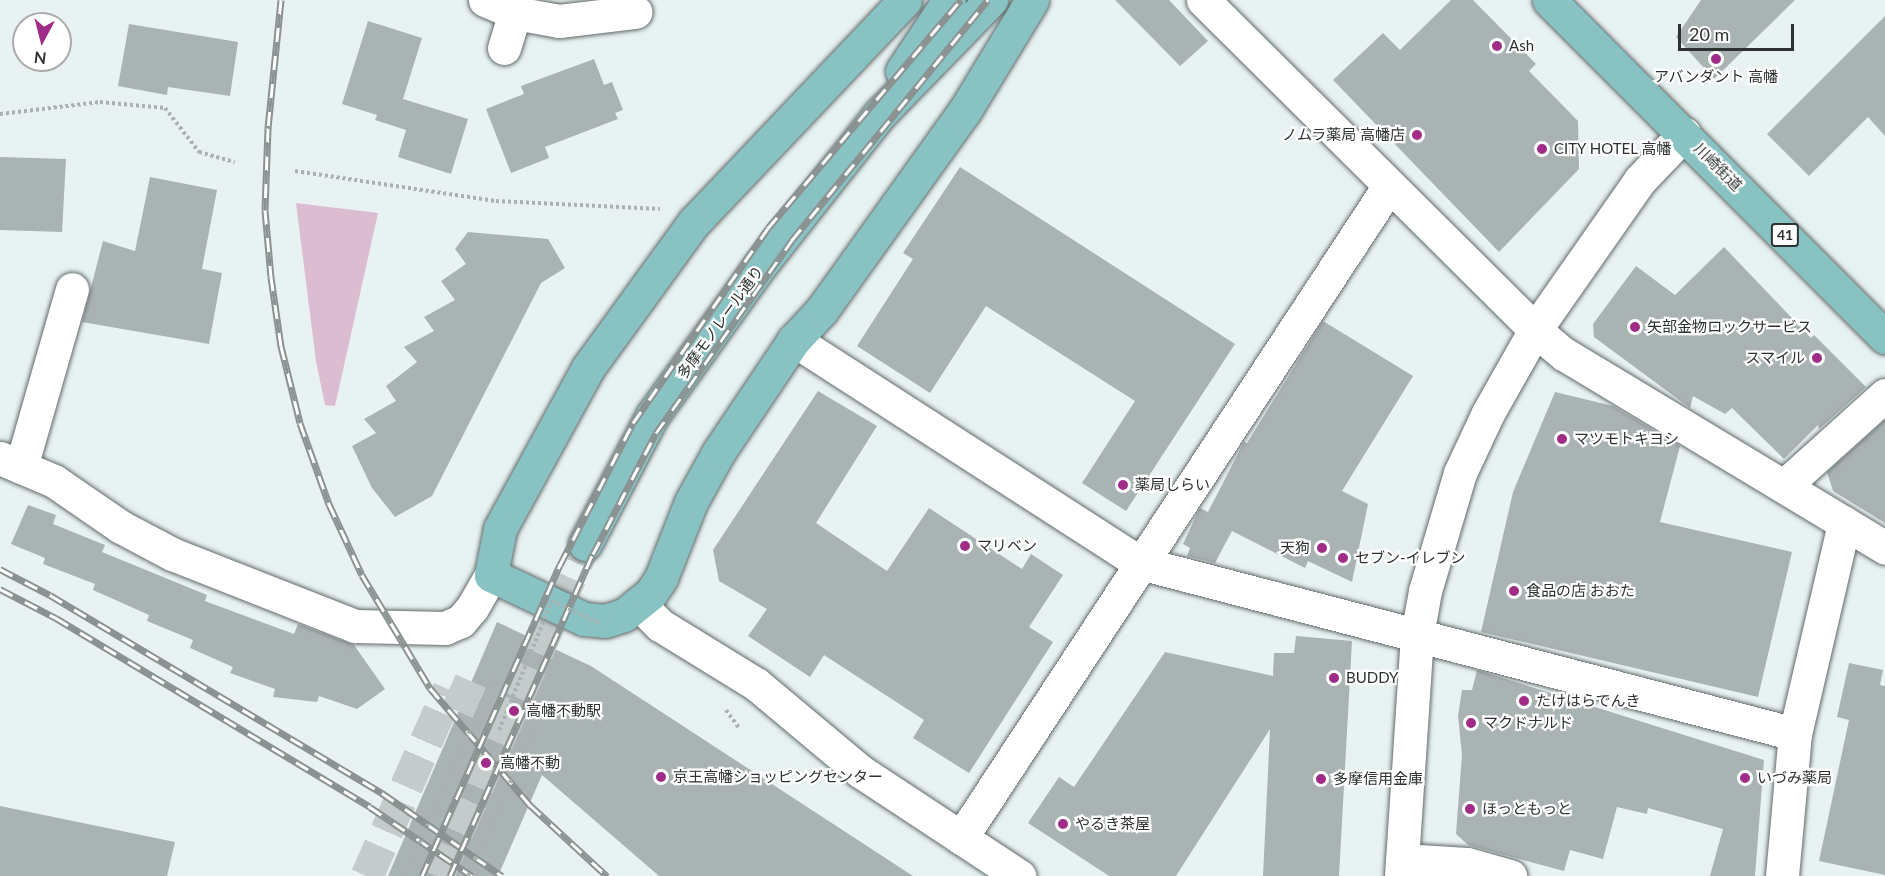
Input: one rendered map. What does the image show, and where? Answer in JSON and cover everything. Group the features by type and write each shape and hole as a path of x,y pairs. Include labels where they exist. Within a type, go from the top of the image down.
{"main road":[{"name":"多摩モノレール通り","path":"879,115 908,60 949,0"},
{"name":"多摩モノレール通り","path":"585,544 652,416 759,267 879,115 991,0"},
{"path":"892,4 693,222 588,368 500,529 491,575 584,619 605,621 639,604 662,578 691,502 718,453 794,340 822,310 964,112 1032,0"},
{"name":"川崎街道","path":"1549,0 1885,337"}],"street":[{"path":"485,0 515,13 579,21 634,12"},
{"path":"1203,0 1535,330 1564,354 1885,548"},
{"path":"504,48 515,13"},
{"path":"1510,876 1467,864 1402,868 1417,636 1425,591 1461,473 1488,412 1535,330 1640,180 1684,134"},
{"path":"961,838 1140,562 1389,186"},
{"path":"72,289 10,463 54,481 121,527 172,554 355,626 445,628 472,608 491,575"},
{"path":"794,340 1140,562 1796,734"},
{"path":"1784,486 1885,395"},
{"path":"1782,876 1796,734 1844,523"},
{"path":"639,604 660,625 756,684 860,771 1019,876"}],"path":[{"path":"0,114 100,102 165,108 199,152 236,162"},
{"path":"295,171 496,201 663,209"},
{"path":"499,730 552,601 601,624"},
{"path":"405,876 494,675"},
{"path":"468,876 546,702"}],"shaded area":[{"path":"296,203 378,213 335,406 325,405 316,361"}],"building":[{"path":"1115,0 1169,0 1208,41 1180,66"},
{"path":"1451,0 1473,0 1536,64 1529,71 1578,121 1579,169 1499,252 1333,80 1383,33 1400,50"},
{"name":"アバンダント 高幡","path":"1701,0 1795,0 1714,79 1676,37"},
{"path":"1885,16 1885,136 1868,117 1809,176 1767,134"},
{"path":"368,21 422,38 403,99 468,119 451,174 398,157 406,130 375,120 377,115 342,104"},
{"path":"129,24 238,42 230,96 168,87 167,95 118,86"},
{"path":"594,59 604,85 612,82 623,110 615,113 618,119 545,147 549,158 511,173 486,109 524,94 521,86"},
{"path":"0,157 66,159 62,232 0,230"},
{"path":"960,167 1235,344 1126,511 1082,483 1135,401 986,306 930,393 857,346 913,259 903,253"},
{"path":"150,177 217,190 202,269 222,273 209,344 82,322 103,241 135,251"},
{"path":"468,232 548,239 565,268 541,283 432,496 395,517 372,488 352,446 376,433 364,419 396,401 386,386 417,362 404,347 434,331 424,317 455,300 441,281 466,264 455,249"},
{"path":"1724,247 1811,338 1814,335 1866,387 1819,429 1818,425 1784,459 1732,408 1725,414 1693,396 1690,408 1594,337 1593,324 1636,266 1675,295"},
{"path":"1323,321 1413,376 1342,491 1368,504 1352,582 1308,561 1305,568 1232,531 1215,563 1187,556 1190,548 1183,544 1200,508 1208,512 1244,442 1247,443"},
{"path":"818,391 877,426 816,523 887,571 929,508 1022,569 1031,554 1063,575 1029,627 1053,642 969,773 913,738 924,720 824,655 810,677 748,636 767,609 719,581 713,550"},
{"path":"1555,392 1613,406 1680,446 1660,522 1792,552 1758,697 1481,632 1513,492"},
{"path":"1885,420 1885,523 1833,491 1827,472"},
{"path":"28,505 56,515 53,524 105,545 102,552 207,595 205,601 294,634 298,624 354,645 385,689 357,709 319,696 317,702 273,697 275,689 230,673 233,667 190,648 193,640 147,621 149,615 93,590 95,584 43,564 45,558 11,544"},
{"path":"497,622 591,666 913,876 659,876 542,775 498,876 388,876"},
{"path":"1296,636 1352,641 1339,876 1263,876 1270,729 1176,876 1109,876 1028,823 1059,777 1074,787 1165,652 1273,676 1274,653 1294,653"},
{"path":"1849,663 1883,670 1880,685 1885,686 1885,875 1819,861 1849,720 1837,717"},
{"path":"1477,670 1764,760 1755,876 1710,876 1723,829 1648,808 1647,814 1617,807 1603,859 1570,850 1564,871 1468,845 1456,834 1462,755 1458,716 1462,690 1472,690"},
{"path":"0,806 175,842 167,876 0,876"}],"tunnel":[{"path":"437,876 585,544"},
{"path":"367,876 449,689 506,714"}],"railway":[{"path":"281,0 268,128 265,210 271,277 281,346 300,423 329,504 362,575 430,688 530,805 607,876"},
{"path":"422,876 560,565 633,423 768,228 961,0"},
{"path":"450,876 593,554 656,433 792,240 988,0"},
{"path":"0,569 50,595 382,793 502,876"},
{"path":"0,589 56,618 370,807 472,876"}],"place":[{"name":"Ash","path":"1497,46"},
{"name":"アバンダント 高幡","path":"1716,59"},
{"name":"ノムラ薬局 高幡店","path":"1417,135"},
{"name":"CITY HOTEL 高幡","path":"1542,149"},
{"name":"矢部金物ロックサービス","path":"1635,327"},
{"name":"スマイル","path":"1817,358"},
{"name":"マツモトキヨシ","path":"1562,439"},
{"name":"薬局しらい","path":"1123,485"},
{"name":"マリベン","path":"965,546"},
{"name":"天狗","path":"1322,548"},
{"name":"セブン-イレブン","path":"1343,558"},
{"name":"食品の店 おおた","path":"1514,591"},
{"name":"BUDDY","path":"1334,678"},
{"name":"たけはらでんき","path":"1524,701"},
{"name":"高幡不動駅","path":"514,711"},
{"name":"マクドナルド","path":"1471,723"},
{"name":"高幡不動","path":"486,763"},
{"name":"京王高幡ショッピングセンター","path":"661,777"},
{"name":"いづみ薬局","path":"1745,778"},
{"name":"多摩信用金庫","path":"1321,779"},
{"name":"ほっともっと","path":"1470,809"},
{"name":"やるき茶屋","path":"1063,824"}]}
